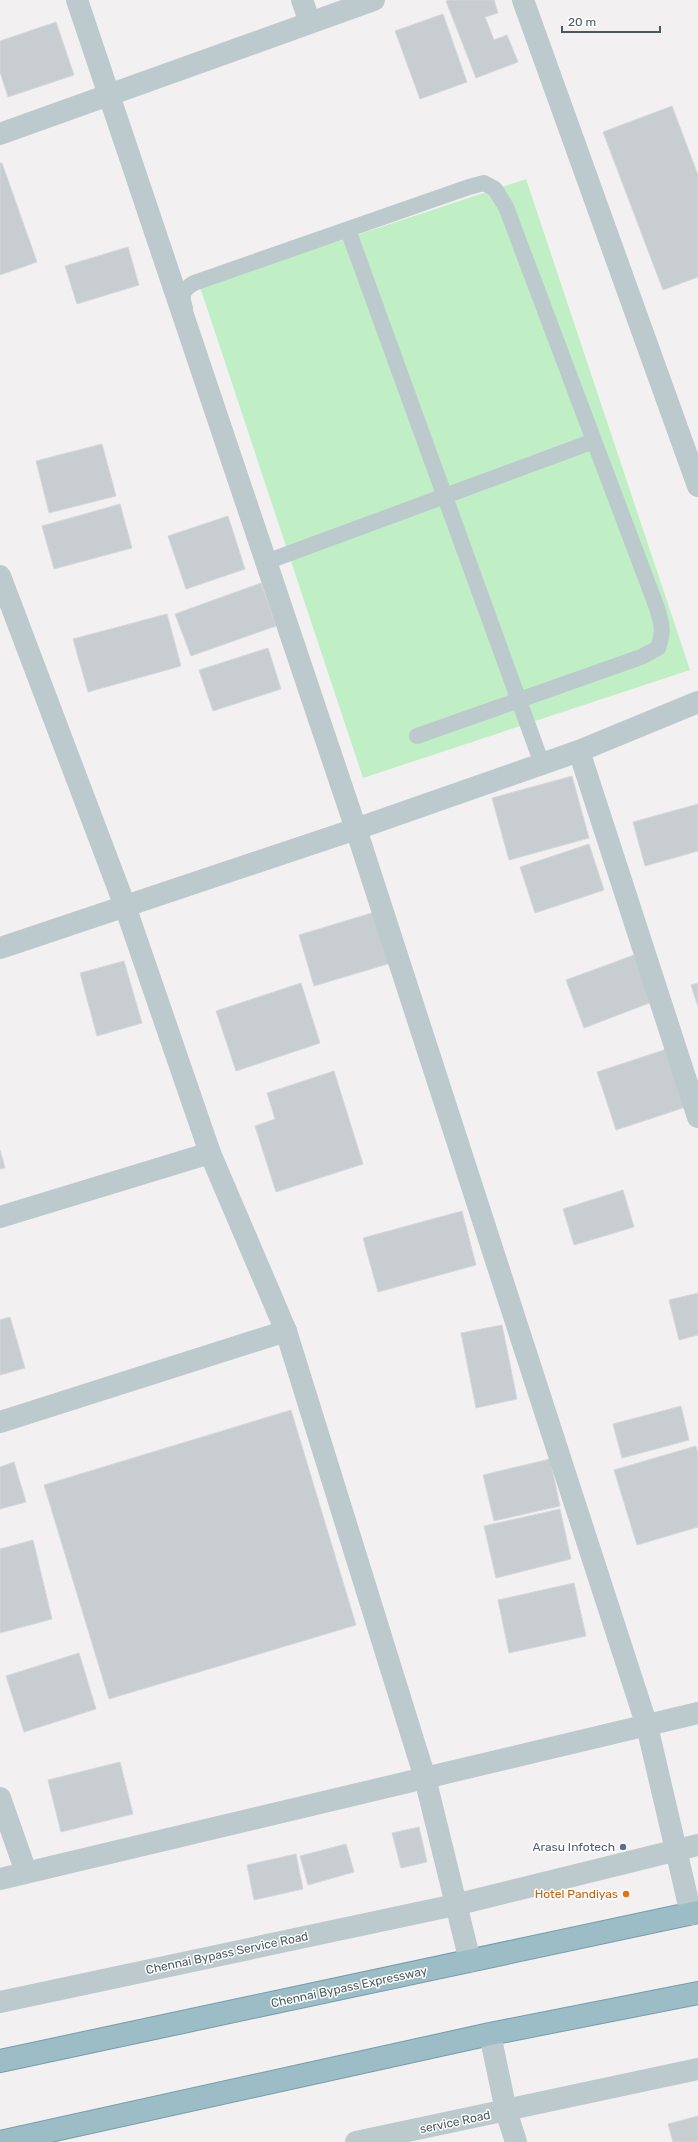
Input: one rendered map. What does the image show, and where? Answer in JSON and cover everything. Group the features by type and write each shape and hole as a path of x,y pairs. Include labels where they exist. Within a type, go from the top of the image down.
{"highway":[{"name":"Chennai Bypass Expressway","path":"0,2061 695,1913"},
{"path":"0,2142 490,2034 698,1994"}],"street":[{"path":"77,0 356,829 647,1726 677,1849 695,1913"},
{"path":"302,0 310,23"},
{"path":"0,134 374,0"},
{"path":"523,0 698,486"},
{"path":"0,576 126,906 210,1153 286,1330 425,1778 470,1961"},
{"path":"0,948 356,829 579,751 698,702"},
{"path":"579,751 698,1117"},
{"path":"0,1217 210,1153"},
{"path":"0,1422 286,1330"},
{"path":"0,1879 698,1713"},
{"path":"0,1798 26,1872"},
{"name":"Chennai Bypass Service Road","path":"0,2002 455,1905 698,1845"},
{"path":"490,2034 506,2111 516,2142"},
{"name":"service Road","path":"356,2142 698,2069"}],"lane":[{"path":"338,741 182,295 185,288 194,283 484,183 495,189 506,207 657,608 662,626 662,637 658,648 641,657 416,736"},
{"path":"348,230 542,764"},
{"path":"274,559 594,441"}],"green space":[{"path":"526,179 690,670 363,778 200,287"}],"building":[{"path":"494,0 498,13 485,17 494,40 507,35 518,62 476,78 446,1"},
{"path":"443,14 467,82 420,99 395,31"},
{"path":"56,22 74,75 8,97 0,72 0,41"},
{"path":"672,106 698,175 698,277 663,290 603,132"},
{"path":"0,163 2,163 37,262 0,275"},
{"path":"128,247 139,285 77,304 65,266"},
{"path":"102,444 116,496 49,513 36,461"},
{"path":"120,504 132,548 54,569 42,526"},
{"path":"228,516 245,569 186,589 168,536"},
{"path":"261,583 276,626 191,656 175,614"},
{"path":"167,614 181,666 88,692 73,639"},
{"path":"268,648 281,689 213,711 199,670"},
{"path":"572,776 589,838 509,860 492,798"},
{"path":"698,804 698,851 645,866 633,822"},
{"path":"589,844 604,890 535,913 520,867"},
{"path":"375,912 391,963 314,986 299,935"},
{"path":"634,955 652,1002 584,1028 566,980"},
{"path":"124,961 142,1023 97,1036 80,973"},
{"path":"301,983 320,1043 236,1071 216,1011"},
{"path":"698,983 698,1007 691,985"},
{"path":"673,1047 692,1105 616,1130 597,1072"},
{"path":"334,1071 363,1164 276,1192 255,1126 275,1119 267,1093"},
{"path":"0,1150 5,1168 0,1169"},
{"path":"623,1190 634,1227 574,1245 563,1209"},
{"path":"462,1211 476,1265 378,1292 363,1238"},
{"path":"698,1293 698,1335 679,1340 669,1300"},
{"path":"10,1317 25,1368 0,1375 0,1320"},
{"path":"502,1325 517,1399 476,1408 461,1333"},
{"path":"681,1406 689,1440 622,1458 613,1424"},
{"path":"291,1410 356,1625 109,1699 44,1485"},
{"path":"696,1446 698,1454 698,1527 637,1545 614,1470"},
{"path":"550,1459 560,1506 494,1521 483,1475"},
{"path":"14,1462 26,1502 0,1509 0,1467"},
{"path":"560,1509 571,1559 496,1578 484,1526"},
{"path":"33,1540 52,1619 0,1633 0,1549"},
{"path":"574,1583 586,1636 509,1653 498,1600"},
{"path":"79,1653 96,1709 24,1732 6,1676"},
{"path":"120,1762 133,1814 61,1832 48,1780"},
{"path":"419,1827 427,1862 401,1868 392,1833"},
{"path":"346,1844 354,1872 308,1885 300,1856"},
{"path":"296,1854 303,1889 254,1900 247,1865"},
{"path":"698,2116 698,2142 673,2142 668,2124"}],"place":[{"name":"Arasu Infotech","path":"623,1847"},
{"name":"Hotel Pandiyas","path":"626,1894"}]}
